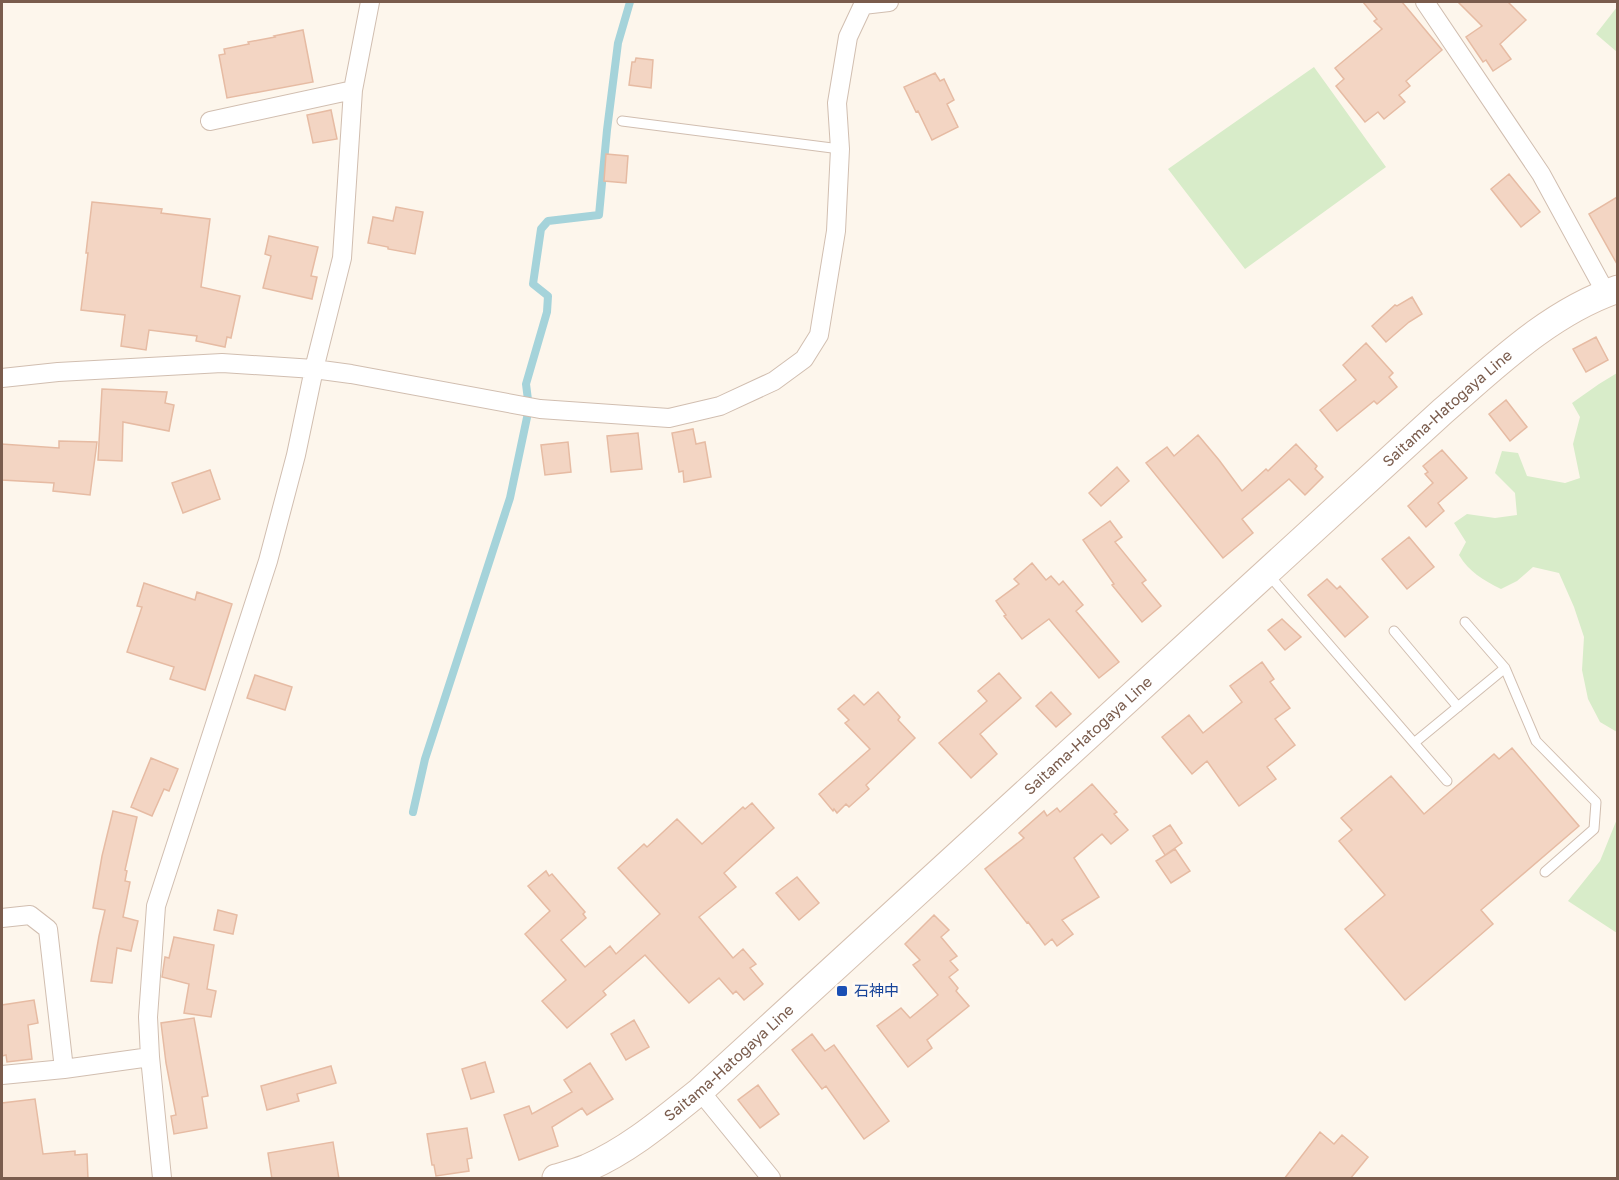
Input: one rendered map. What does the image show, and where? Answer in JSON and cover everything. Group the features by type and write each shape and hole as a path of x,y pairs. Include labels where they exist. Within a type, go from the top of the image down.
{"main road":[{"name":"Saitama-Hatogaya Line","path":"556,1179 588,1167 626,1146 663,1121 700,1090 1482,377 1546,326 1576,307 1612,291"}],"street":[{"path":"162,1179 148,1017 156,906 268,561 296,454 314,369 342,258 353,90 370,2"},
{"path":"2,378 58,372 222,363 314,369 351,374 540,409 669,418 720,406 774,381 804,359 819,335 836,231 840,149 837,103 848,37 862,3 889,2"},
{"path":"1425,2 1542,174 1612,291"},
{"path":"210,121 353,90"},
{"path":"2,918 30,915 48,929 64,1069"},
{"path":"2,1075 150,1058"},
{"path":"700,1090 771,1179"}],"lane":[{"path":"621,121 840,149"},
{"path":"1266,572 1447,781"},
{"path":"1465,622 1505,668 1536,741 1596,802 1594,829 1545,872"},
{"path":"1394,631 1458,706"},
{"path":"1414,743 1505,668"}],"green space":[{"path":"1617,7 1617,52 1596,34"},
{"path":"1314,67 1386,167 1245,269 1168,169"},
{"path":"1617,373 1617,732 1600,722 1588,699 1582,670 1584,637 1559,573 1533,567 1517,581 1501,589 1477,575 1463,561 1459,555 1466,542 1454,523 1467,514 1495,518 1517,515 1515,493 1495,473 1502,451 1518,453 1527,476 1565,483 1580,478 1573,444 1580,417 1572,403"},
{"path":"1617,819 1617,933 1568,901 1600,861"}],"building":[{"path":"1363,2 1402,2 1442,50 1406,81 1410,86 1399,95 1405,102 1384,119 1378,112 1365,122 1336,86 1344,79 1335,68 1382,29 1374,21 1377,19"},
{"path":"1458,2 1508,2 1526,20 1500,44 1511,59 1493,71 1486,60 1483,62 1466,37 1482,26"},
{"path":"303,30 313,82 227,98 219,55 225,54 224,49"},
{"path":"636,58 653,60 651,88 629,85 632,62 635,62"},
{"path":"935,73 940,81 944,79 954,100 947,104 958,127 932,140 904,87"},
{"path":"331,110 337,139 313,143 307,115"},
{"path":"606,154 628,156 626,183 604,181"},
{"path":"1509,174 1540,212 1521,227 1491,189"},
{"path":"1617,197 1617,264 1589,214"},
{"path":"92,202 162,209 161,213 210,219 201,287 240,296 231,338 227,337 225,347 196,341 197,336 149,330 146,350 121,346 125,315 81,310"},
{"path":"396,207 423,212 415,254 368,243 373,217 393,221"},
{"path":"269,236 318,247 311,276 317,277 312,299 263,288 271,256 265,254"},
{"path":"1412,297 1422,314 1386,342 1372,326 1395,305"},
{"path":"1596,337 1608,360 1586,372 1573,349"},
{"path":"1366,343 1393,373 1389,377 1397,387 1377,404 1374,401 1337,431 1320,410 1356,380 1343,365"},
{"path":"102,389 167,392 165,403 174,405 169,431 123,422 122,461 98,460"},
{"path":"1506,400 1527,427 1510,441 1489,414"},
{"path":"693,429 696,444 705,442 711,477 684,482 683,471 679,472 672,433"},
{"path":"638,433 642,469 611,472 607,436"},
{"path":"1198,435 1242,491 1266,469 1268,471 1296,444 1317,466 1315,469 1323,477 1305,495 1289,479 1242,519 1253,533 1223,558 1146,463 1167,447 1174,456"},
{"path":"59,441 97,442 90,495 53,491 54,483 2,480 2,444 59,448"},
{"path":"568,442 571,472 545,475 541,445"},
{"path":"1442,450 1467,478 1438,503 1444,511 1426,527 1408,506 1433,483 1425,474 1428,472 1423,466"},
{"path":"1117,467 1129,481 1101,506 1089,493"},
{"path":"210,470 220,499 183,513 172,483"},
{"path":"1110,521 1122,537 1115,542 1146,580 1142,583 1161,606 1142,622 1112,585 1114,584 1083,540"},
{"path":"1409,537 1434,567 1407,589 1382,559"},
{"path":"1032,563 1046,580 1051,576 1059,585 1063,581 1083,605 1076,611 1119,662 1099,678 1049,619 1022,639 1004,616 1006,615 996,601 1019,584 1014,579"},
{"path":"1327,579 1337,589 1340,586 1368,617 1345,637 1308,595"},
{"path":"144,583 195,600 197,592 232,604 205,690 170,679 174,667 127,652 142,607 137,606"},
{"path":"1282,619 1301,637 1285,650 1268,630"},
{"path":"1262,662 1274,679 1270,682 1290,708 1275,719 1295,745 1267,767 1276,779 1239,806 1207,761 1192,774 1162,737 1189,715 1203,733 1242,702 1230,686"},
{"path":"999,673 1021,698 980,734 997,754 971,778 939,743 987,701 978,691"},
{"path":"255,675 292,687 285,710 247,698"},
{"path":"878,692 900,717 898,720 915,738 866,785 869,789 849,807 846,804 837,813 819,794 870,749 845,723 849,720 838,709 854,695 864,705"},
{"path":"1051,692 1071,714 1056,727 1036,706"},
{"path":"1512,748 1579,826 1481,910 1493,924 1405,1000 1345,929 1385,895 1339,841 1352,830 1341,818 1391,776 1424,814 1494,754 1499,759"},
{"path":"151,758 178,769 169,791 164,789 152,816 131,807"},
{"path":"1092,784 1117,812 1114,814 1128,830 1111,844 1102,834 1074,858 1099,897 1062,920 1073,934 1057,946 1052,939 1045,945 985,869 1024,838 1019,833 1044,811 1047,816 1057,808 1060,812"},
{"path":"752,803 774,828 724,873 736,887 699,917 733,958 743,949 756,964 750,968 763,984 744,1000 736,991 733,994 719,978 689,1003 645,955 603,991 606,995 567,1028 542,1001 566,980 525,934 550,911 528,886 546,871 549,876 552,874 585,912 583,914 586,918 561,940 585,967 610,946 616,954 660,914 618,868 644,844 647,847 677,819 702,844 743,807 745,809"},
{"path":"113,811 137,817 125,870 127,871 125,881 130,882 123,917 138,921 131,951 117,948 112,983 91,981 105,910 93,908"},
{"path":"1170,825 1182,843 1165,855 1153,836"},
{"path":"1175,849 1190,871 1171,883 1156,861"},
{"path":"797,877 819,903 799,920 776,893"},
{"path":"218,910 237,915 233,934 214,930"},
{"path":"934,915 949,930 941,937 957,956 950,961 958,970 949,977 958,988 956,991 969,1006 927,1040 932,1048 908,1067 877,1026 901,1008 910,1018 938,995 913,965 920,960 905,944"},
{"path":"174,937 214,945 207,989 216,991 211,1017 184,1013 189,984 162,977 165,957 169,958"},
{"path":"34,1000 38,1023 28,1025 32,1059 7,1062 6,1055 2,1056 2,1005"},
{"path":"194,1018 208,1096 202,1097 207,1128 174,1134 171,1116 176,1115 161,1023"},
{"path":"634,1020 649,1047 626,1060 611,1034"},
{"path":"812,1034 825,1051 834,1045 889,1121 864,1139 826,1086 822,1089 792,1050"},
{"path":"485,1062 494,1092 471,1099 462,1069"},
{"path":"590,1063 613,1099 587,1115 582,1108 552,1127 558,1146 519,1160 504,1115 529,1106 532,1114 572,1092 564,1080"},
{"path":"331,1066 336,1083 297,1094 299,1101 267,1110 261,1086"},
{"path":"758,1085 779,1114 760,1128 738,1100"},
{"path":"35,1099 43,1154 75,1151 75,1155 87,1154 88,1179 2,1179 2,1103"},
{"path":"467,1128 472,1158 467,1159 469,1171 436,1176 427,1134"},
{"path":"1320,1132 1334,1144 1342,1135 1368,1157 1350,1179 1284,1179"},
{"path":"333,1142 339,1179 272,1179 268,1153"}],"waterway":[{"path":"413,812 425,759 510,498 529,408 526,384 547,312 548,296 533,284 541,229 548,221 599,215 618,43 630,2"}],"place":[{"name":"石神中","path":"842,991"}]}
